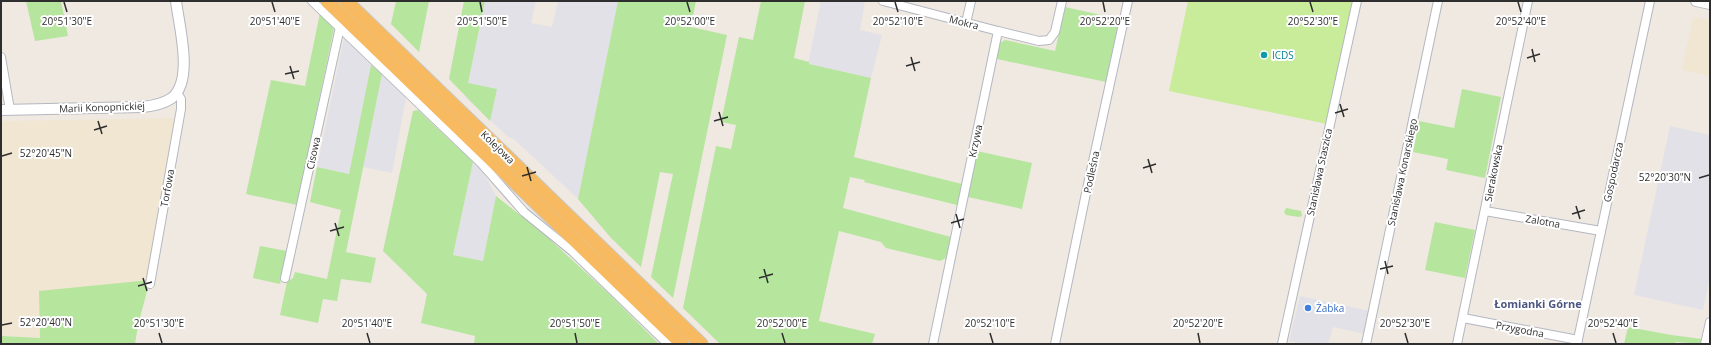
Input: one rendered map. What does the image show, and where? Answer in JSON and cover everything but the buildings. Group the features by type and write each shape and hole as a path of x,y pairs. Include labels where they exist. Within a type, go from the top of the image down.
{"highway":[{"name":"Kolejowa","path":"327,1 682,344"},
{"name":"Kolejowa","path":"346,1 701,344"}],"street":[{"path":"176,1 183,64 182,82 177,93"},
{"path":"312,1 481,163 524,212 572,251 668,344"},
{"name":"Mokra","path":"883,1 998,31"},
{"path":"966,23 971,1"},
{"path":"998,31 1039,41 1049,40 1055,32 1062,1"},
{"name":"Podleśna","path":"1055,344 1128,1"},
{"name":"Stanisława Staszica","path":"1282,344 1357,1"},
{"name":"Stanisława Konarskiego","path":"1366,344 1438,1"},
{"name":"Sierakowska","path":"1457,344 1528,1"},
{"name":"Gospodarcza","path":"1577,342 1650,1"},
{"path":"1696,1 1710,4"},
{"name":"Cisowa","path":"286,278 340,28"},
{"name":"Krzywa","path":"933,344 998,31"},
{"path":"1,57 6,110"},
{"name":"Marii Konopnickiej","path":"6,110 142,107 163,103 177,93"},
{"name":"Torfowa","path":"150,284 181,109 181,99 177,93"},
{"name":"Zalotna","path":"1485,211 1601,231"},
{"name":"Przygodna","path":"1463,318 1577,342"},
{"path":"1707,342 1710,322"}],"shaded area":[{"path":"485,1 536,1 531,23 552,27 558,1 618,1 578,199 515,140 507,136 465,97"},
{"path":"821,1 865,1 860,30 882,35 871,78 808,64"},
{"path":"1693,17 1710,20 1710,76 1682,70"},
{"path":"344,38 371,65 349,174 317,167"},
{"path":"382,74 406,98 392,173 363,167"},
{"path":"176,118 150,280 40,338 1,336 1,121"},
{"path":"1670,126 1710,135 1710,277 1703,310 1634,295"},
{"path":"473,162 481,169 496,196 483,261 453,255"},
{"path":"1300,296 1370,311 1365,334 1333,327 1328,344 1305,344 1289,341"}],"green space":[{"path":"26,1 61,1 68,36 35,41"},
{"path":"396,1 429,1 419,52 391,24"},
{"path":"464,1 485,1 468,83 497,89 490,121 449,79"},
{"path":"618,1 696,1 691,27 727,35 673,298 651,277 673,174 660,172 641,267 611,238 578,199"},
{"path":"761,1 805,1 794,58 809,62 809,64 871,78 854,157 962,184 957,205 864,182 865,180 850,177 843,208 951,237 946,258 940,261 886,248 881,242 839,231 819,321 875,334 872,344 720,344 683,308 716,146 731,149 736,125 721,122 739,37 753,40"},
{"path":"1188,1 1353,1 1327,124 1169,91"},
{"path":"1065,7 1119,19 1106,82 997,59 1000,43 1005,40 1055,51"},
{"path":"320,13 334,28 297,205 246,194 271,80 305,86"},
{"path":"371,65 382,74 346,252 376,258 371,283 341,279 337,301 323,299 318,323 280,315 287,282 293,278 295,272 327,279 341,210 310,202 317,167 349,174"},
{"path":"1462,89 1501,97 1485,178 1446,170 1448,159 1413,152 1419,121 1454,128"},
{"path":"418,110 473,162 453,255 483,261 496,196 545,235 608,293 659,344 474,344 475,336 421,323 427,294 383,251 413,111"},
{"path":"977,151 1032,163 1022,209 968,197"},
{"path":"1286,208 1301,211 1302,216 1286,215 1284,212"},
{"path":"1435,222 1475,230 1465,278 1425,270"},
{"path":"260,246 287,251 280,284 253,278"},
{"path":"150,280 138,325 135,344 1,344 1,336 40,338 39,291"},
{"path":"1628,327 1702,339 1701,344 1676,342 1674,344 1624,344"}],"place":[{"name":"ICDS","path":"1264,55"},
{"name":"Żabka","path":"1308,308"}],"district":[{"name":"Łomianki Górne","path":"1538,304"}]}
